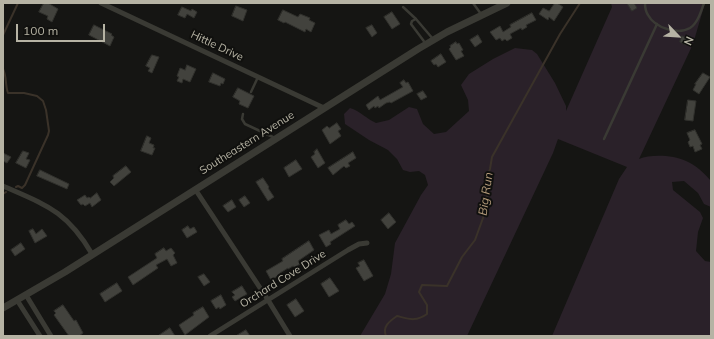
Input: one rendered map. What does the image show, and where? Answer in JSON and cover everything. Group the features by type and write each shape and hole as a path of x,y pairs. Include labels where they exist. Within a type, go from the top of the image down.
{"street":[{"name":"Hittle Drive","path":"101,3 324,108"},
{"name":"Southeastern Avenue","path":"3,308 92,254 426,44 507,3"},
{"path":"3,186 46,205 62,216 79,234 92,254"},
{"path":"195,189 290,336"},
{"name":"Orchard Cove Drive","path":"210,336 348,250 359,244 367,243"},
{"path":"26,295 49,335"},
{"path":"17,300 40,336"}],"lane":[{"path":"472,3 481,15"},
{"path":"645,3 647,15 657,24 674,31 685,30 692,27 704,3"},
{"path":"403,7 416,19 434,40"},
{"path":"416,19 412,21 411,24 426,44"},
{"path":"604,139 657,24"},
{"path":"251,92 258,77"},
{"path":"243,114 242,119 246,124 276,138"}],"shaded area":[{"path":"611,3 705,3 693,44 639,159 644,157 669,156 681,159 703,172 711,181 711,207 704,204 698,193 684,181 672,182 673,190 700,212 703,218 698,232 696,251 705,261 711,262 711,336 552,336 619,179 627,167 558,139 553,153 467,336 360,336 385,294 391,274 395,243 428,185 425,175 419,171 410,172 403,170 397,159 388,150 369,140 345,124 344,114 350,108 376,123 389,120 409,107 417,109 423,124 434,134 446,132 469,111 468,100 461,85 469,74 493,59 515,48 532,50 537,54 555,83 566,106 566,111 612,7"}],"building":[{"path":"44,3 48,3 58,9 52,22 47,19 48,16 39,12"},
{"path":"555,3 563,7 554,21 549,17 548,20 539,14 543,8 549,11"},
{"path":"627,3 634,3 637,8 632,11"},
{"path":"236,6 247,10 243,21 232,16"},
{"path":"182,7 191,11 192,9 197,12 194,18 187,14 185,18 178,15"},
{"path":"283,10 298,17 300,14 310,18 309,20 315,23 311,32 306,29 305,32 278,20"},
{"path":"392,12 400,24 392,29 384,17"},
{"path":"532,13 536,20 526,25 527,27 522,30 521,28 510,34 512,38 507,41 505,39 502,41 500,38 496,40 490,32 500,26 503,32 511,27 510,25"},
{"path":"94,25 112,34 111,35 114,37 110,46 89,35"},
{"path":"372,25 377,33 372,37 366,28"},
{"path":"478,35 482,42 475,47 470,40"},
{"path":"682,36 689,39 686,45 680,42"},
{"path":"456,42 457,44 459,43 463,50 461,51 464,56 456,60 449,49 451,47 450,46"},
{"path":"441,54 446,62 438,67 431,61"},
{"path":"152,55 159,57 152,73 148,71 150,68 146,66"},
{"path":"187,65 196,69 190,82 183,79 182,83 177,81 180,68 185,70"},
{"path":"213,73 225,79 223,84 221,83 220,86 209,82"},
{"path":"703,73 710,77 699,94 693,90 695,84"},
{"path":"404,80 406,83 408,82 413,91 391,103 386,103 379,108 378,106 375,108 374,106 369,110 366,105 378,96 380,100 403,87 400,83"},
{"path":"238,88 254,96 248,108 239,104 240,101 233,97"},
{"path":"423,91 427,97 421,100 417,94"},
{"path":"688,100 696,101 693,121 685,120"},
{"path":"337,123 341,129 338,131 341,136 330,144 322,130 327,126 329,128"},
{"path":"695,130 702,144 700,145 702,149 695,152 693,146 690,147 688,142 690,140 687,133"},
{"path":"147,136 151,138 149,143 154,145 153,148 155,148 152,155 141,151"},
{"path":"317,149 325,163 318,168 311,157 315,154 314,152"},
{"path":"23,151 29,153 26,159 30,160 26,168 16,163"},
{"path":"353,152 356,158 348,163 350,166 346,168 344,166 333,175 328,168"},
{"path":"3,153 11,157 7,163 3,161"},
{"path":"296,160 302,169 289,177 284,168"},
{"path":"126,166 131,172 114,186 110,182 114,178 113,176"},
{"path":"40,170 69,184 67,189 37,176"},
{"path":"263,178 274,197 268,201 256,182"},
{"path":"97,193 101,200 92,207 90,203 85,206 83,204 81,205 77,200 85,195 87,198 90,198"},
{"path":"245,196 250,203 244,207 239,200"},
{"path":"232,200 236,207 228,212 223,206"},
{"path":"389,213 396,222 388,229 381,220"},
{"path":"346,220 349,224 352,222 355,226 330,242 331,244 326,247 319,235 329,230 331,234 340,229 338,225"},
{"path":"188,226 190,229 194,227 197,232 187,238 182,230"},
{"path":"33,229 36,234 42,229 47,236 35,243 29,231"},
{"path":"309,241 314,250 298,261 300,264 295,267 293,266 288,268 271,280 266,271 283,261 282,259"},
{"path":"21,243 25,249 15,256 11,250"},
{"path":"164,248 166,251 171,248 175,253 173,255 177,263 171,266 167,259 156,265 158,268 133,285 128,277 157,258 155,254"},
{"path":"364,260 373,276 364,281 356,268 360,266 358,263"},
{"path":"204,274 210,282 204,286 198,277"},
{"path":"330,278 339,291 329,297 321,284"},
{"path":"117,283 122,291 105,302 100,294"},
{"path":"242,286 247,294 235,301 232,297 235,295 232,292"},
{"path":"221,295 226,305 220,309 219,307 216,309 211,301"},
{"path":"296,299 304,311 295,317 287,305"},
{"path":"63,305 74,321 76,320 83,333 79,336 69,336 54,315 56,313 54,311"},
{"path":"203,307 209,317 185,335 179,325"},
{"path":"170,328 175,336 158,336"},
{"path":"246,330 250,336 236,336"}],"waterway":[{"path":"3,35 18,3"},
{"name":"Big Run","path":"386,336 386,327 389,322 397,316 416,319 427,314 427,305 419,292 422,285 447,286 462,257 475,240 483,218 487,198 485,182 490,169 492,157 560,34 580,3"},
{"path":"3,69 8,93 24,93 37,96 43,101 49,131 25,185 22,188 18,186 16,187"}]}
